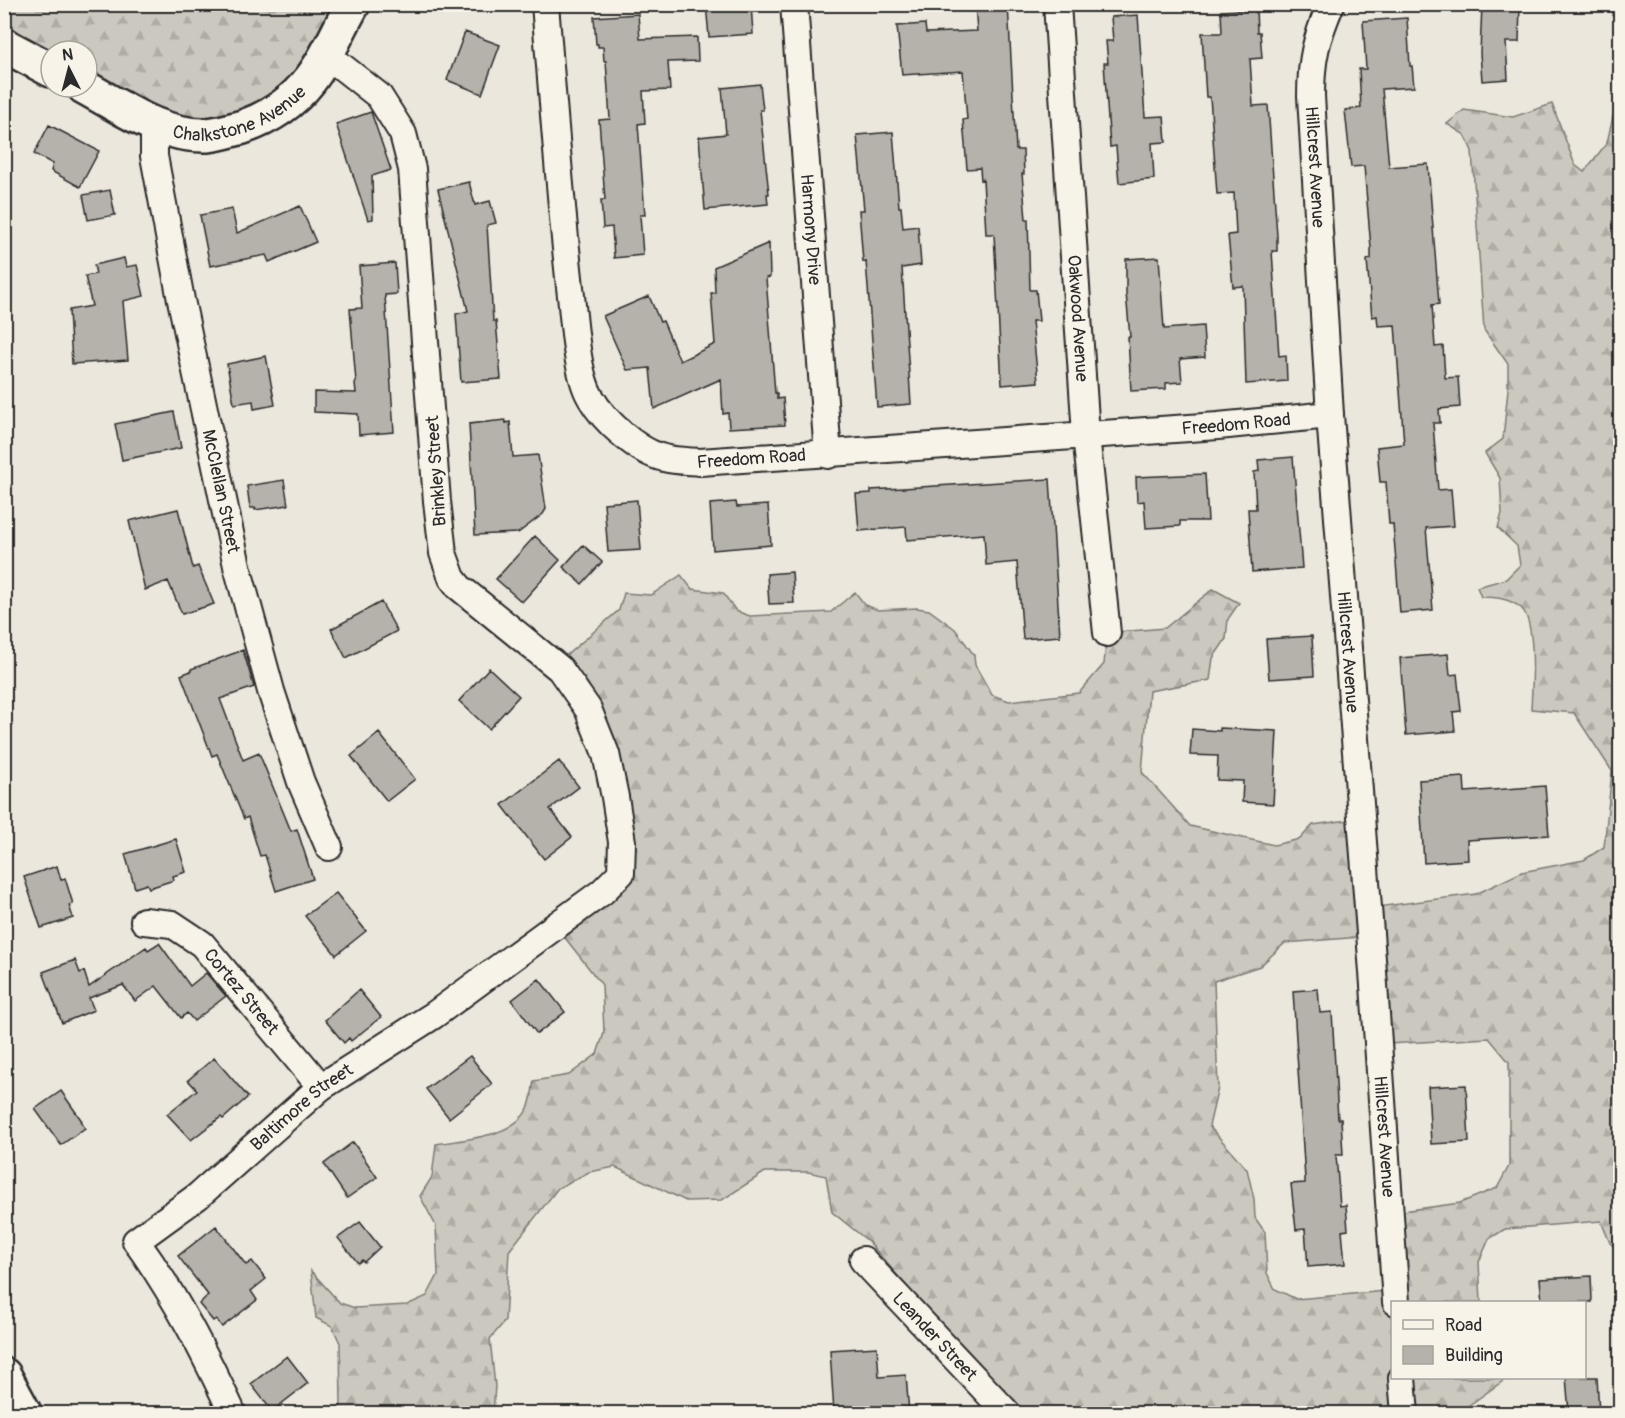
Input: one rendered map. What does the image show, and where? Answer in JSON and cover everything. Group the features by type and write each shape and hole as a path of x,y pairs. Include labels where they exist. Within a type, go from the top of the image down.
{"main road":[{"name":"Chalkstone Avenue","path":"99,95 154,124 187,134 208,135 261,121 287,104 309,81 327,55 354,4"},
{"path":"4,45 39,64"},
{"path":"4,1375 25,1413"}],"street":[{"name":"Freedom Road","path":"545,4 562,218 582,371 590,398 625,436 642,449 663,458 700,462 1218,426 1330,415"},
{"name":"Harmony Drive","path":"794,4 828,454"},
{"name":"Oakwood Avenue","path":"1057,4 1086,435 1107,633"},
{"name":"Hillcrest Avenue","path":"1331,4 1318,33 1311,65 1311,96 1330,415 1396,1301"},
{"name":"Brinkley Street","path":"327,55 379,96 404,134 412,169 437,501 443,553 448,568 459,587 560,669 580,695 598,730 606,754 622,842 622,856"},
{"name":"McClellan Street","path":"154,124 154,156 178,289 237,566 271,691 301,782 329,848"},
{"name":"Baltimore Street","path":"233,1413 207,1357 154,1266 136,1241 198,1196 321,1087 434,1015 602,892 621,873 622,856"},
{"name":"Cortez Street","path":"144,921 172,924 202,945 321,1087"},
{"name":"Leander Street","path":"863,1260 1008,1413"},
{"path":"1402,1379 1405,1413"}],"green space":[{"path":"5,5 363,5 334,59 212,135 99,92 99,39 39,39 39,68 5,47"},
{"path":"1620,86 1620,1252 1610,1243 1601,1221 1505,1229 1489,1239 1479,1262 1481,1301 1391,1301 1391,1379 1502,1379 1503,1381 1458,1413 1015,1413 868,1241 832,1212 826,1176 808,1172 765,1172 722,1200 686,1201 615,1167 589,1172 558,1188 509,1251 505,1321 490,1339 495,1386 493,1413 335,1413 341,1405 340,1343 332,1326 316,1318 311,1271 340,1303 355,1308 407,1305 427,1296 438,1275 436,1226 420,1196 432,1177 436,1144 487,1135 511,1126 528,1108 534,1081 569,1075 597,1054 604,1033 602,985 559,930 620,871 607,758 554,666 619,610 624,593 651,595 681,575 692,589 723,593 736,611 750,616 831,612 855,592 865,605 878,610 917,608 929,610 955,629 974,655 975,665 992,695 1009,701 1079,693 1104,664 1107,633 1165,628 1213,589 1239,603 1228,619 1226,639 1213,658 1210,680 1149,691 1142,772 1190,826 1274,845 1300,839 1313,825 1362,818 1377,907 1476,894 1522,872 1584,860 1604,847 1612,771 1574,713 1531,709 1532,656 1526,615 1521,608 1507,600 1481,597 1477,587 1506,579 1520,565 1517,546 1498,528 1502,513 1500,478 1485,453 1503,439 1508,364 1484,330 1472,151 1465,135 1447,124 1464,110 1513,117 1552,104 1575,165 1584,172 1607,143","holes":["1374,936 1388,1044 1489,1038 1509,1062 1509,1166 1497,1188 1460,1203 1396,1212 1397,1290 1296,1299 1275,1289 1267,1273 1265,1232 1255,1218 1254,1199 1247,1169 1209,1126 1218,1088 1214,981 1260,966 1285,943"]}],"building":[{"path":"706,4 751,4 753,34 709,37"},
{"path":"975,4 1008,4 1016,150 1023,150 1024,174 1022,174 1026,219 1028,219 1030,290 1036,290 1039,321 1032,321 1038,382 1002,385 994,234 986,234 983,179 981,180 980,168 967,169 963,120 967,119 963,71 902,75 897,26 925,24 926,33 977,31"},
{"path":"1482,4 1520,4 1519,42 1506,42 1508,79 1482,81 1480,53"},
{"path":"1256,9 1257,32 1260,32 1262,58 1250,59 1253,106 1268,105 1277,236 1277,251 1272,251 1279,356 1286,355 1287,381 1246,384 1243,286 1233,287 1228,235 1236,234 1234,193 1217,194 1210,97 1206,97 1202,33 1222,33 1221,11"},
{"path":"638,14 640,39 697,37 698,61 668,62 670,90 643,91 645,123 638,124 645,215 640,215 643,255 614,258 612,227 603,228 601,200 605,200 599,120 610,119 606,61 604,61 603,47 598,47 596,44 594,17"},
{"path":"1138,15 1145,117 1164,116 1166,142 1152,143 1154,179 1119,183 1116,146 1110,147 1104,63 1108,63 1106,41 1113,41 1111,17"},
{"path":"1407,18 1410,66 1412,66 1414,87 1382,89 1389,167 1428,164 1439,304 1432,305 1435,347 1443,346 1445,378 1458,377 1460,407 1439,409 1440,423 1433,423 1438,490 1451,489 1454,526 1426,528 1433,610 1400,613 1393,524 1389,524 1386,482 1380,482 1377,447 1404,444 1395,325 1378,326 1377,316 1372,317 1367,260 1371,259 1371,248 1364,166 1351,167 1345,110 1361,108 1359,69 1366,69 1363,21"},
{"path":"465,32 500,45 482,94 447,80"},
{"path":"760,84 768,204 705,210 699,137 726,134 722,88"},
{"path":"371,112 391,170 372,176 373,219 368,220 336,124"},
{"path":"49,125 99,151 80,187 51,171 53,164 34,154"},
{"path":"893,132 899,207 901,207 903,228 918,226 921,265 902,268 911,404 877,407 866,261 863,262 859,210 864,210 857,135"},
{"path":"469,182 475,205 490,201 496,223 487,225 493,321 496,321 501,379 461,382 456,314 468,311 438,189"},
{"path":"110,190 115,215 88,220 83,195"},
{"path":"300,206 316,242 269,262 266,255 210,266 200,215 232,209 237,233"},
{"path":"769,243 770,277 766,278 775,393 777,393 777,399 783,398 785,425 729,428 728,413 723,414 721,379 654,409 650,368 627,370 603,316 649,296 660,322 663,321 680,361 715,344 711,293 715,293 714,267"},
{"path":"1159,257 1164,329 1203,326 1205,357 1180,359 1182,382 1166,383 1166,389 1131,391 1126,259"},
{"path":"124,258 126,267 137,265 144,296 123,301 128,360 72,364 69,310 92,306 85,276 96,274 94,265"},
{"path":"395,263 397,294 385,295 394,432 359,435 358,414 314,412 314,392 356,393 350,309 362,308 359,266"},
{"path":"266,356 275,405 254,409 253,401 234,404 227,364"},
{"path":"174,412 181,448 122,460 115,424"},
{"path":"505,420 506,423 510,422 513,457 538,455 546,509 543,514 518,533 475,535 469,424"},
{"path":"1293,457 1302,568 1252,572 1248,509 1256,509 1254,472 1259,471 1258,460"},
{"path":"1205,474 1208,521 1180,521 1180,526 1146,528 1144,501 1137,502 1136,477"},
{"path":"1050,479 1060,636 1023,639 1017,562 986,565 984,534 907,540 906,527 859,531 856,494 871,493 871,490"},
{"path":"284,480 288,505 255,510 255,508 250,508 247,486"},
{"path":"637,500 641,550 608,552 604,503"},
{"path":"736,502 737,507 768,505 771,545 713,550 710,504"},
{"path":"178,509 193,568 198,566 214,604 182,614 168,581 145,590 129,521"},
{"path":"535,536 560,560 522,602 496,579"},
{"path":"583,545 602,562 582,584 563,567"},
{"path":"792,572 794,603 769,604 767,574"},
{"path":"381,602 397,631 346,658 331,629"},
{"path":"1312,636 1314,676 1269,679 1266,639"},
{"path":"243,650 254,687 220,699 243,760 259,753 291,831 297,829 313,879 276,891 265,855 260,856 248,817 244,819 217,754 212,756 181,675 191,669"},
{"path":"1448,654 1450,675 1457,674 1461,711 1453,712 1455,731 1406,735 1400,658"},
{"path":"489,668 519,696 489,729 459,701"},
{"path":"1220,728 1277,731 1273,804 1242,802 1243,781 1217,780 1218,756 1190,755 1192,729 1220,731"},
{"path":"379,733 415,779 387,801 351,756"},
{"path":"559,761 579,787 550,809 572,837 544,859 502,805"},
{"path":"1464,777 1465,792 1545,786 1549,835 1467,840 1468,860 1424,863 1419,780"},
{"path":"176,839 186,872 173,876 174,880 149,888 147,884 135,888 125,854"},
{"path":"57,866 61,880 65,878 73,904 69,905 73,918 41,928 24,877"},
{"path":"336,893 366,931 336,955 305,916"},
{"path":"159,943 190,986 206,973 226,996 194,1021 187,1013 181,1018 156,986 135,1001 123,985 89,998 94,1010 62,1023 43,972 75,960 80,973 84,971 89,987 146,947 148,950"},
{"path":"539,979 565,1012 537,1034 512,1000"},
{"path":"1318,989 1320,1013 1332,1012 1338,1119 1341,1119 1343,1155 1336,1155 1340,1206 1346,1205 1348,1230 1342,1231 1345,1264 1308,1267 1305,1229 1296,1230 1291,1184 1305,1183 1293,991"},
{"path":"359,990 381,1017 351,1041 349,1038 344,1043 325,1020"},
{"path":"470,1056 492,1084 449,1118 426,1089"},
{"path":"214,1058 248,1097 223,1119 221,1117 191,1140 167,1114 197,1090 188,1080"},
{"path":"1466,1085 1469,1142 1431,1144 1428,1087"},
{"path":"61,1091 85,1128 61,1145 35,1109"},
{"path":"353,1142 377,1177 347,1198 324,1164"},
{"path":"360,1222 380,1247 364,1262 362,1260 358,1263 338,1238"},
{"path":"216,1226 246,1265 252,1261 266,1279 251,1291 257,1300 222,1327 216,1319 213,1321 199,1304 208,1295 178,1256"},
{"path":"1591,1276 1592,1302 1542,1301 1540,1279"},
{"path":"877,1347 879,1377 906,1375 909,1413 834,1413 830,1350"},
{"path":"287,1356 308,1383 272,1411 251,1384"},
{"path":"1597,1377 1599,1413 1569,1413 1566,1379"}]}
